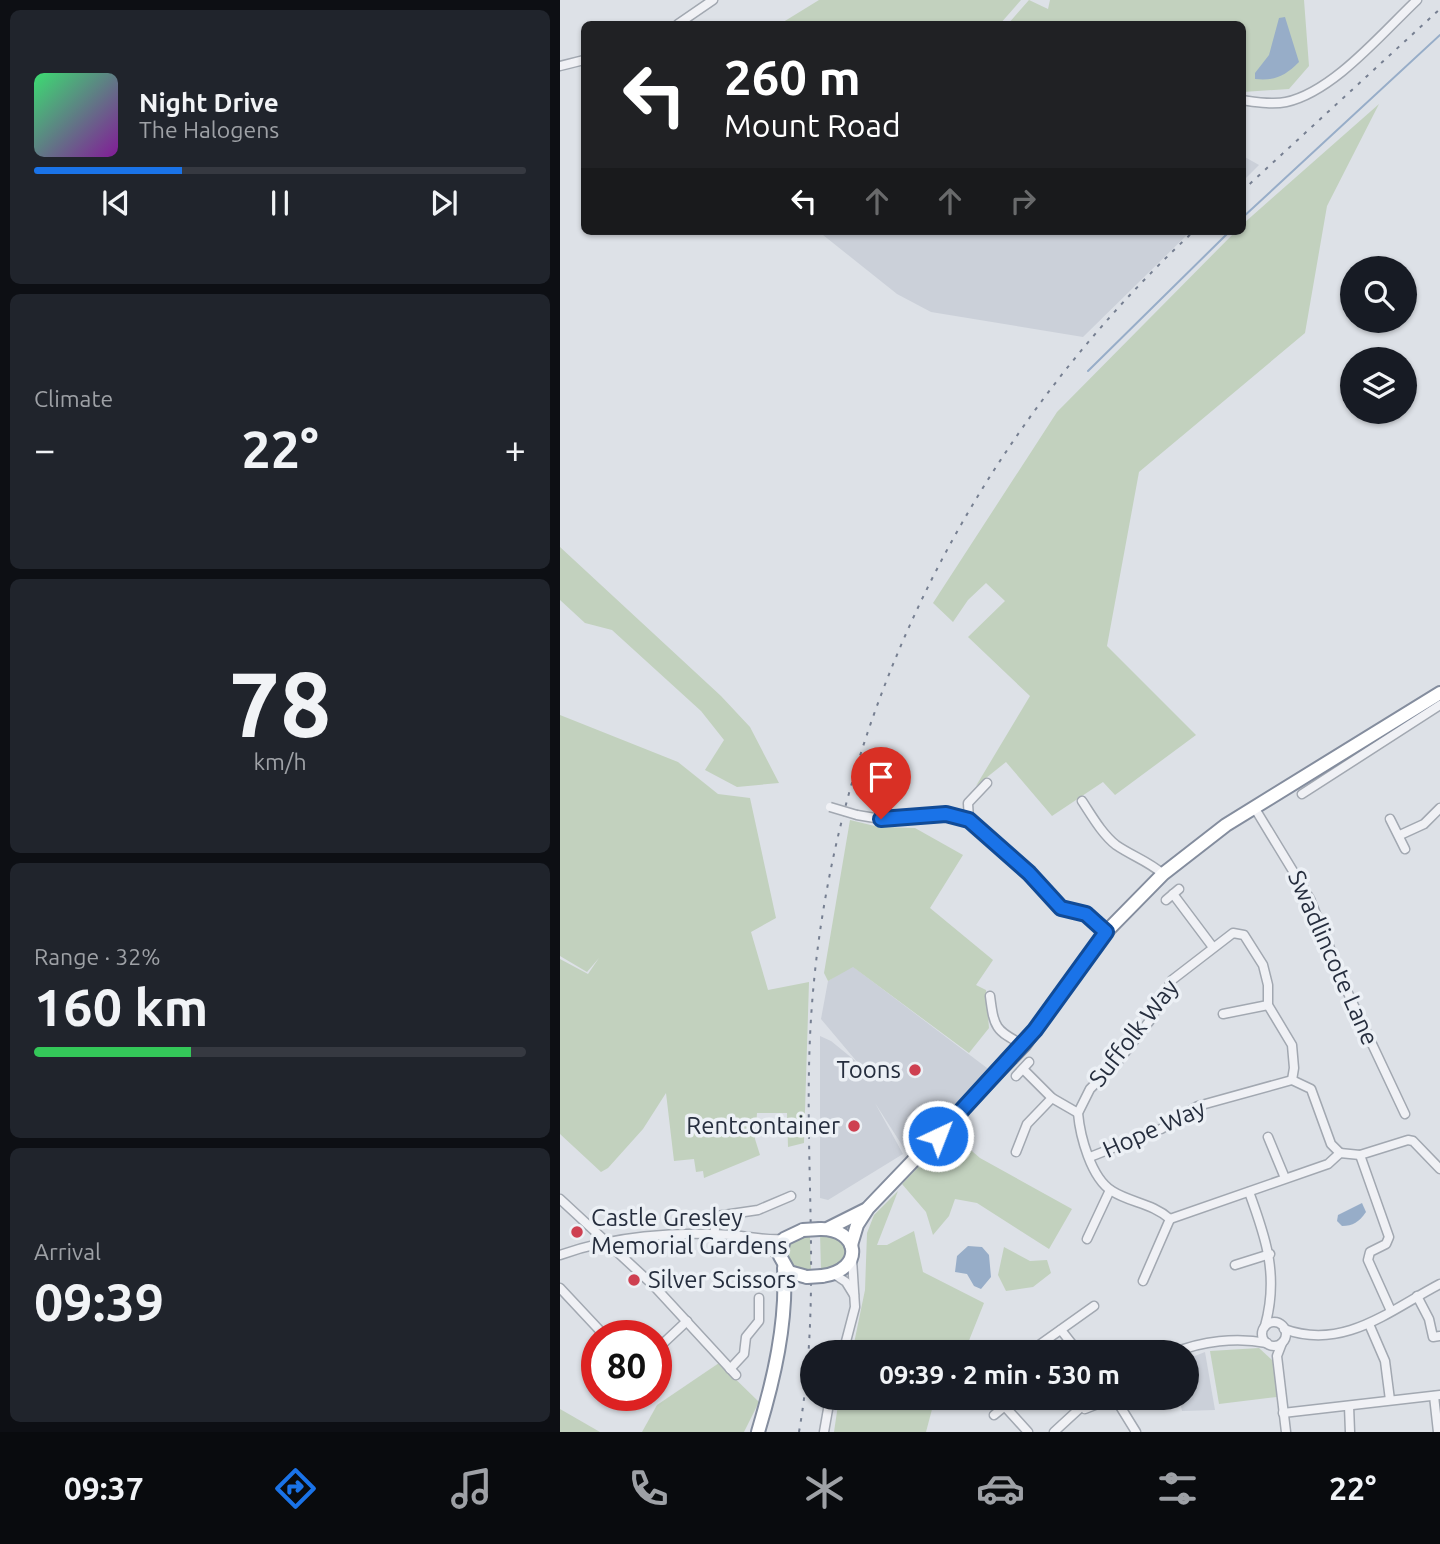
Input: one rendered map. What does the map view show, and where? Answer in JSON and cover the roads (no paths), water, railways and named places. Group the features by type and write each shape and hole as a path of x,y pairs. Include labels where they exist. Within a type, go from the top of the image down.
{"highway":[{"path":"782,1262 794,1275 807,1277 828,1275 847,1267 852,1259 851,1245 857,1225 868,1208 1024,1045 1106,932 1163,874 1195,847 1254,807 1380,735 1440,693"},
{"path":"824,1229 868,1208"},
{"path":"758,1432 774,1378 784,1308 784,1239 803,1230 824,1229 846,1237 851,1245"},
{"path":"784,1308 792,1293 807,1277"}],"street":[{"path":"682,21 713,0"},
{"path":"1246,100 1283,103 1316,89 1335,77 1417,0"},
{"path":"560,66 581,61"},
{"path":"1302,794 1380,735 1440,705"},
{"path":"969,820 968,803 987,783"},
{"path":"1082,801 1112,841 1147,860 1163,874"},
{"path":"830,807 881,819 946,814 969,820 1029,873 1061,908 1086,914 1106,932"},
{"name":"Swadlincote Lane","path":"1254,807 1310,899 1348,993 1405,1114"},
{"path":"1399,835 1424,824 1440,808"},
{"path":"1390,818 1405,849"},
{"path":"1173,894 1212,946"},
{"name":"Suffolk Way","path":"1110,1190 1101,1182 1090,1157 1078,1113 1090,1089 1119,1060 1151,1018 1172,980 1212,946 1233,933 1244,934 1263,965 1268,985 1268,1005 1292,1045 1292,1080"},
{"path":"990,996 994,1023 1001,1034 1024,1045"},
{"path":"1223,1014 1268,1005"},
{"path":"1029,1062 1019,1073 1052,1098 1078,1113"},
{"path":"1292,1080 1311,1089 1331,1144 1340,1153 1360,1155 1401,1141 1413,1141 1440,1169"},
{"name":"Hope Way","path":"1090,1157 1161,1129 1198,1106 1292,1080"},
{"path":"1016,1152 1027,1124 1052,1098"},
{"path":"1268,1137 1285,1178"},
{"path":"1143,1281 1170,1219 1328,1164 1340,1153"},
{"path":"1360,1155 1389,1237 1386,1244 1370,1252 1368,1260 1391,1311"},
{"path":"1087,1239 1110,1190 1156,1207 1170,1219"},
{"path":"1249,1192 1270,1254 1270,1306 1263,1337 1278,1356"},
{"path":"714,1235 717,1216 758,1210 791,1196"},
{"path":"560,1199 595,1228 606,1243 654,1286 733,1372 744,1354 746,1337 759,1321 759,1297"},
{"path":"560,1255 606,1243 646,1237 714,1235 784,1239"},
{"path":"752,1238 782,1262"},
{"path":"1235,1265 1270,1254"},
{"path":"847,1340 854,1316 852,1259"},
{"path":"828,1275 846,1282 855,1298"},
{"path":"1248,1339 1264,1328 1281,1326 1298,1334 1336,1335 1369,1325 1440,1283"},
{"path":"560,1289 590,1320"},
{"path":"1416,1296 1429,1319 1433,1337 1440,1336"},
{"path":"1046,1340 1094,1306"},
{"path":"1270,1306 1281,1326 1283,1341 1278,1356 1286,1432"},
{"path":"672,1335 687,1321"},
{"path":"1369,1325 1385,1361 1390,1400"},
{"path":"1060,1330 1068,1340"},
{"path":"1199,1345 1248,1339 1268,1344 1298,1334"},
{"path":"1283,1413 1437,1395 1438,1432"},
{"path":"1349,1406 1350,1432"},
{"path":"824,1432 828,1410"},
{"path":"995,1415 1001,1410"},
{"path":"1009,1410 1028,1432"},
{"path":"1054,1432 1080,1410"},
{"path":"1074,1416 1087,1410"},
{"path":"1119,1410 1136,1432"}],"water":[{"path":"1285,17 1299,62 1279,76 1255,79 1255,73 1269,55 1279,18"},
{"path":"1362,1203 1366,1212 1358,1221 1342,1226 1337,1221 1338,1215"},
{"path":"968,1246 982,1247 989,1255 991,1277 981,1289 974,1286 967,1274 955,1272 957,1256"}],"waterway":[{"path":"1246,214 1440,35"},
{"path":"1088,371 1226,235"}],"railway":[{"path":"1246,187 1440,9"},
{"path":"799,1432 810,1334 810,1037 821,922 844,810 879,701 923,596 978,496 1041,401 1114,313 1190,235"}],"place":[{"name":"Toons","path":"915,1070"},
{"name":"Rentcontainer","path":"854,1126"},
{"name":"Castle Gresley Memorial Gardens","path":"577,1232"},
{"name":"Silver Scissors","path":"634,1280"}]}
